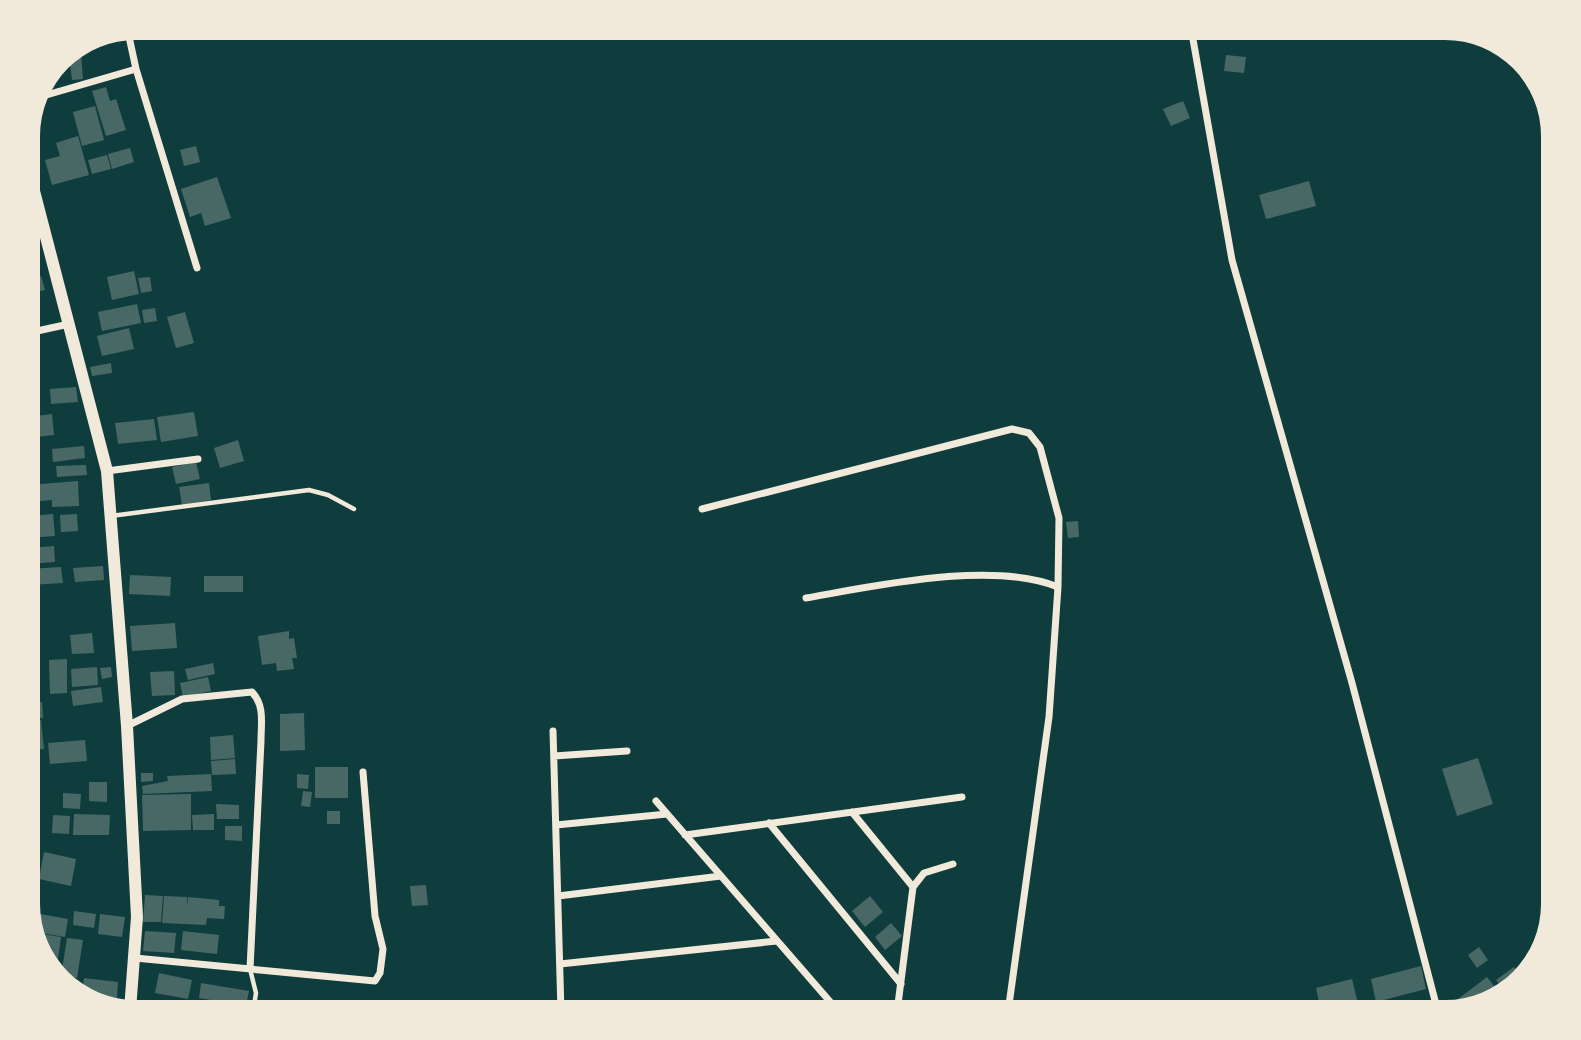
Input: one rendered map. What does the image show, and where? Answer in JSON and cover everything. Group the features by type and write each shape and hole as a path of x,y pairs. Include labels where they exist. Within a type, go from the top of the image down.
{"street":[{"path":"1193,40 1232,260 1352,683 1435,1000"},
{"path":"130,41 136,69 197,268"},
{"path":"50,94 136,69"},
{"path":"40,214 107,471 127,726 137,916 131,1000"},
{"path":"40,330 69,324"},
{"path":"702,509 1012,429 1029,433 1040,447 1059,517 1058,587 1049,717 1010,1000"},
{"path":"107,471 198,459"},
{"path":"806,598 885,585 1018,575 1058,587"},
{"path":"127,726 182,699 252,692 258,698 262,708 250,969"},
{"path":"553,731 561,1000"},
{"path":"554,756 626,751"},
{"path":"135,958 375,981 380,974 383,948 375,916 363,772"},
{"path":"685,835 962,797"},
{"path":"656,801 828,1000"},
{"path":"852,812 914,887"},
{"path":"556,825 667,814"},
{"path":"769,823 901,984"},
{"path":"899,1000 914,887 924,873 953,864"},
{"path":"558,896 721,876"},
{"path":"560,964 777,941"}],"lane":[{"path":"110,516 309,490 328,495 354,509"},
{"path":"250,969 256,993 255,1000"}],"building":[{"path":"1226,55 1246,57 1244,73 1224,71"},
{"path":"81,58 83,79 72,80 70,67"},
{"path":"106,87 110,101 116,99 126,130 106,136 92,91"},
{"path":"1183,101 1190,118 1171,126 1163,109"},
{"path":"95,106 104,140 82,146 73,112"},
{"path":"78,136 89,175 52,185 45,160 60,156 56,143"},
{"path":"196,146 200,162 184,166 180,150"},
{"path":"130,148 134,162 112,169 108,154"},
{"path":"107,155 111,169 92,174 88,160"},
{"path":"217,177 231,218 205,226 201,213 190,217 181,189"},
{"path":"1309,181 1316,206 1266,219 1259,195"},
{"path":"134,271 139,294 112,300 107,277"},
{"path":"40,276 45,290 40,291"},
{"path":"150,277 152,291 141,293 138,278"},
{"path":"137,304 141,323 102,331 98,312"},
{"path":"155,308 157,321 144,323 142,310"},
{"path":"185,312 194,343 176,348 167,317"},
{"path":"129,328 134,349 102,356 97,336"},
{"path":"111,363 112,373 92,376 90,367"},
{"path":"76,387 78,402 51,404 50,389"},
{"path":"194,412 198,436 161,442 157,417"},
{"path":"52,414 54,435 40,437 40,416"},
{"path":"154,419 157,440 118,444 115,423"},
{"path":"238,440 244,461 220,468 214,448"},
{"path":"84,446 85,458 53,462 52,449"},
{"path":"196,462 200,479 176,484 172,467"},
{"path":"86,465 87,475 57,477 56,466"},
{"path":"78,481 79,506 52,507 52,500 40,501 40,484"},
{"path":"209,483 211,500 182,505 179,487"},
{"path":"53,514 55,536 40,537 40,515"},
{"path":"77,514 78,531 61,532 60,515"},
{"path":"1078,521 1079,537 1068,538 1066,522"},
{"path":"54,546 55,562 40,563 40,547"},
{"path":"103,566 104,580 75,582 73,568"},
{"path":"61,567 63,583 40,584 40,568"},
{"path":"130,575 171,577 170,596 129,594"},
{"path":"204,576 243,576 243,592 204,592"},
{"path":"175,623 177,648 132,651 130,626"},
{"path":"289,631 289,639 294,638 297,658 292,658 294,669 277,671 276,663 262,665 258,636"},
{"path":"92,633 94,653 72,654 70,635"},
{"path":"67,659 67,693 50,694 49,660"},
{"path":"213,663 215,674 188,680 185,669"},
{"path":"97,667 98,685 72,687 71,669"},
{"path":"111,667 112,677 102,679 100,668"},
{"path":"174,671 175,695 152,696 150,672"},
{"path":"208,677 211,691 183,697 180,683"},
{"path":"101,687 103,702 73,706 71,691"},
{"path":"42,702 43,718 40,718"},
{"path":"304,713 305,750 280,751 280,714"},
{"path":"41,720 44,749 40,749"},
{"path":"233,735 235,758 211,760 210,737"},
{"path":"85,740 87,761 50,764 48,743"},
{"path":"1478,758 1493,804 1457,816 1442,769"},
{"path":"235,759 236,774 212,775 211,761"},
{"path":"315,767 348,767 348,798 315,798"},
{"path":"141,773 153,773 153,781 141,782"},
{"path":"211,774 212,791 143,794 142,786 168,781 167,776"},
{"path":"297,774 309,775 308,789 297,788"},
{"path":"89,782 107,782 107,802 89,801"},
{"path":"303,791 312,792 310,807 301,806"},
{"path":"63,793 81,794 80,809 63,808"},
{"path":"191,794 191,830 143,831 142,795"},
{"path":"216,804 239,805 239,819 217,819"},
{"path":"327,811 340,811 340,824 327,824"},
{"path":"74,814 110,815 109,835 73,835"},
{"path":"214,814 214,830 193,830 192,815"},
{"path":"53,815 70,816 69,834 52,833"},
{"path":"225,826 242,826 242,841 225,840"},
{"path":"44,852 76,859 71,886 40,879"},
{"path":"426,885 428,905 412,906 410,886"},
{"path":"145,895 163,896 161,922 143,922"},
{"path":"164,896 187,897 187,907 188,897 219,900 219,906 225,906 224,919 207,918 206,925 162,923"},
{"path":"870,896 883,912 865,927 852,911"},
{"path":"74,911 96,914 94,928 73,925"},
{"path":"41,914 68,919 65,937 46,934"},
{"path":"100,914 125,917 122,937 98,934"},
{"path":"891,923 902,936 885,950 875,937"},
{"path":"145,931 176,933 174,953 143,951"},
{"path":"183,931 219,935 217,954 181,950"},
{"path":"46,935 61,937 58,959"},
{"path":"67,938 83,940 77,978 63,965"},
{"path":"1479,947 1488,960 1477,968 1468,955"},
{"path":"1421,966 1426,989 1376,1000 1371,979"},
{"path":"1514,967 1515,969 1498,983 1496,980"},
{"path":"159,973 192,980 188,999 155,993"},
{"path":"1487,977 1494,986 1482,992 1458,999"},
{"path":"84,978 118,982 117,997 99,992 83,984"},
{"path":"1352,979 1357,1000 1319,1000 1316,988"},
{"path":"201,983 249,991 247,1000 199,998"}]}
